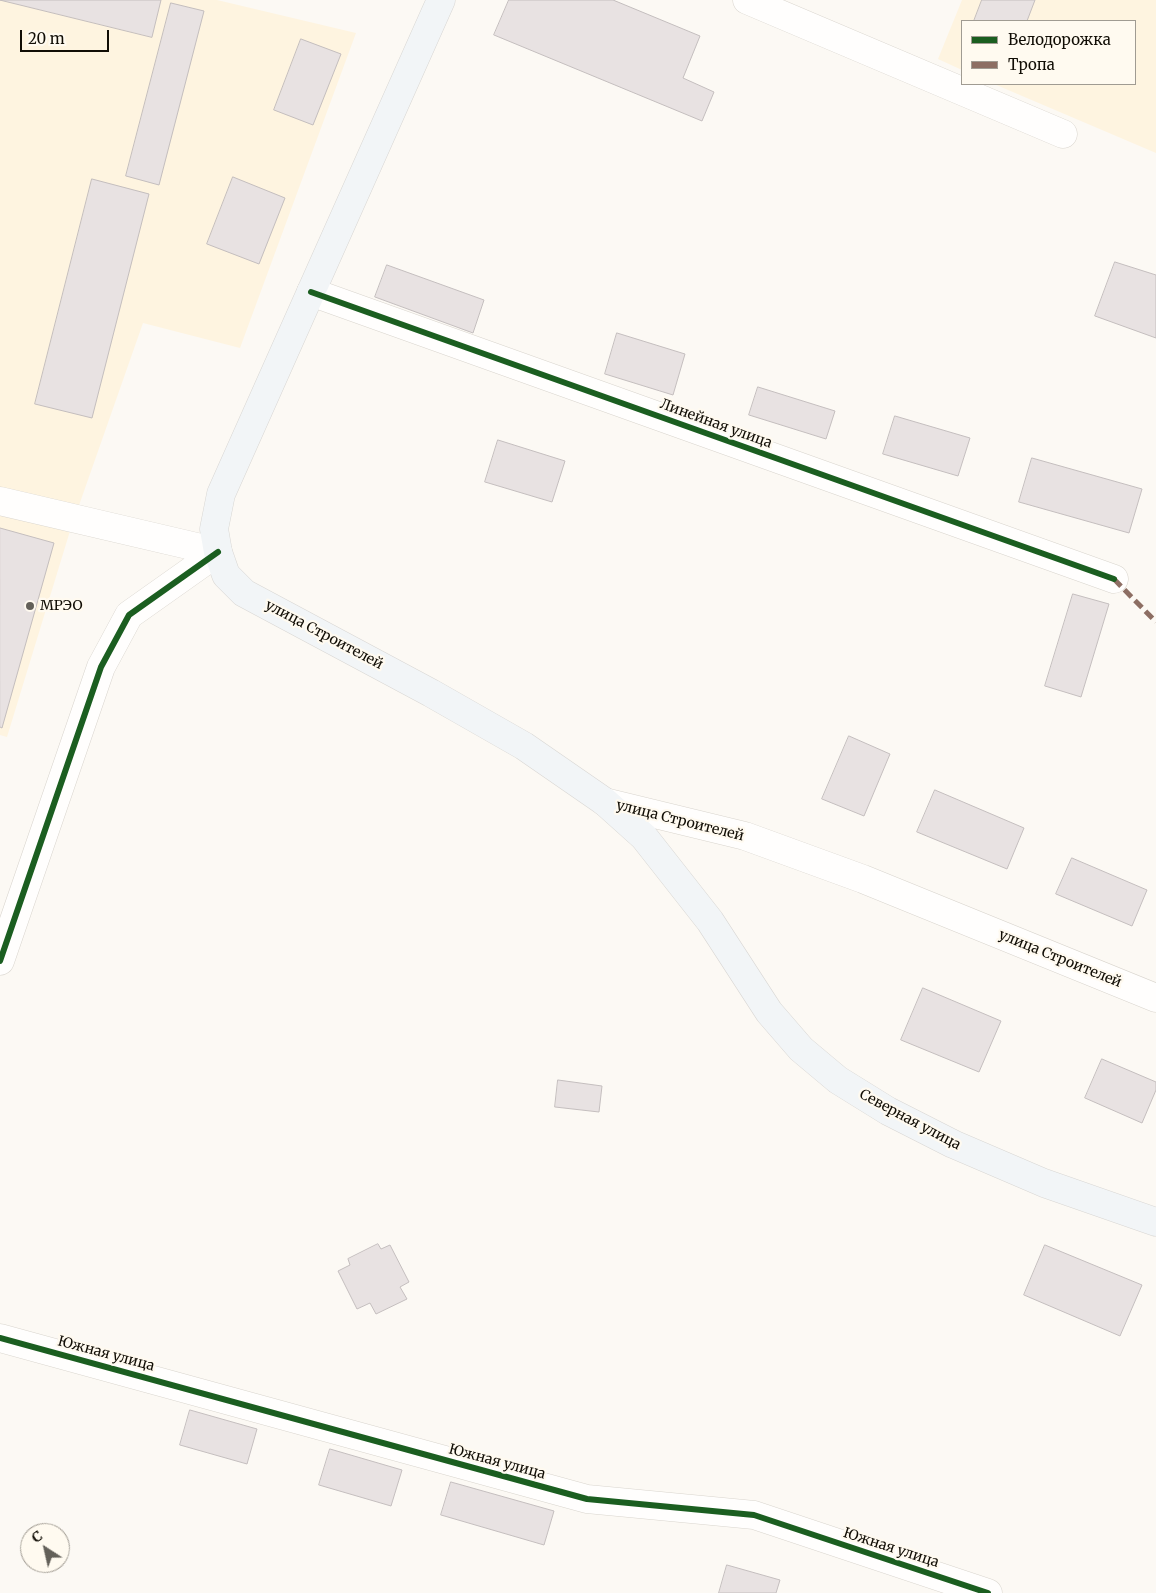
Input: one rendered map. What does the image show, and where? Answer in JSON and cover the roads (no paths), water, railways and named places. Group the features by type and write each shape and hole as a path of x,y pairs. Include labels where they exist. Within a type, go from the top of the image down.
{"main road":[{"path":"216,541 221,494 441,0"},
{"name":"улица Строителей","path":"216,541 226,576 244,593 422,688 524,746 605,802"},
{"name":"Северная улица","path":"605,802 650,844 710,920 775,1020 801,1050 838,1080 888,1112 953,1144 1044,1183 1156,1222"}],"street":[{"path":"747,0 1063,134"},
{"name":"Линейная улица","path":"310,292 1114,579"},
{"path":"0,501 216,541"},
{"path":"0,961 101,667 129,615 216,541"},
{"name":"улица Строителей","path":"605,802 745,836 863,879 1156,998"},
{"name":"Южная улица","path":"0,1338 587,1499 754,1515 988,1593"}],"place":[{"name":"МРЭО","path":"30,606"}]}
